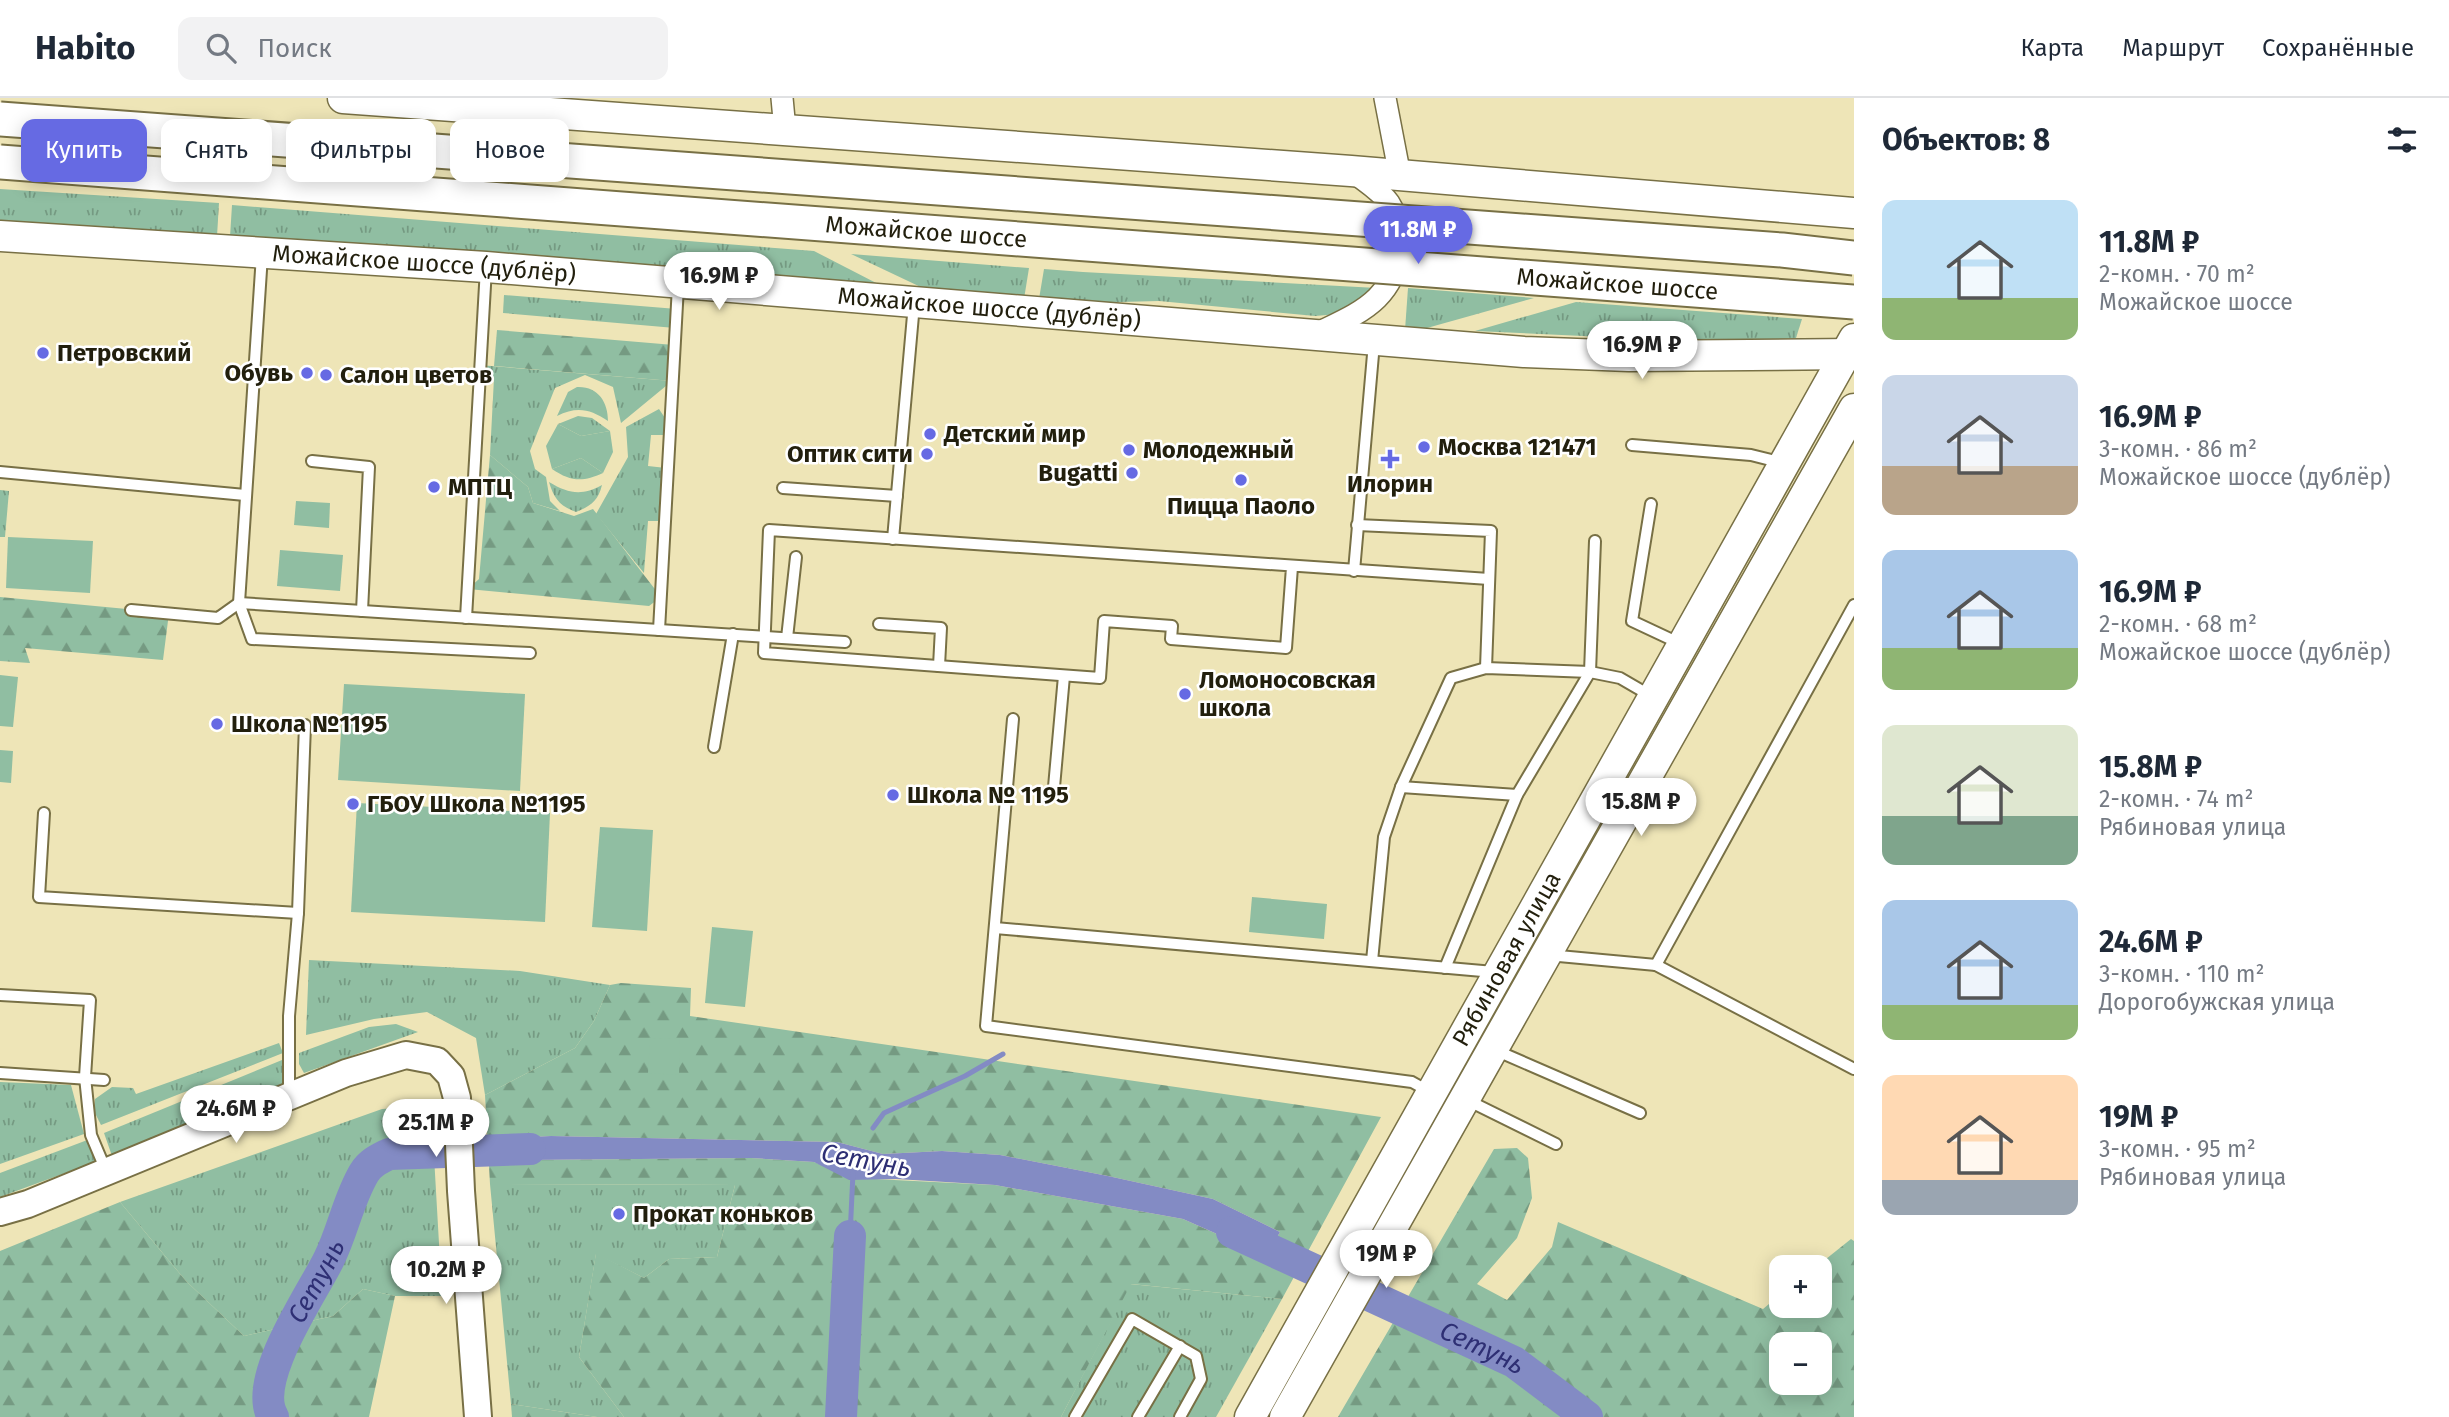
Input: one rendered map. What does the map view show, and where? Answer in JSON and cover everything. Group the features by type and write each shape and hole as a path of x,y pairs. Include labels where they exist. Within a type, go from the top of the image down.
{"main road":[{"path":"343,98 503,104 785,130 1351,171 1854,214"},
{"name":"Можайское шоссе","path":"0,119 1769,249 1854,258"},
{"name":"Можайское шоссе","path":"0,162 1854,302"},
{"name":"Можайское шоссе (дублёр)","path":"0,236 486,267 1524,352 1629,356 1852,349"},
{"name":"Рябиновая улица","path":"1250,1417 1852,349"},
{"name":"Рябиновая улица","path":"1284,1417 1854,409"}],"street":[{"path":"782,98 785,130"},
{"path":"1385,98 1400,176"},
{"path":"1314,335 1354,315 1377,298 1392,278 1399,258 1397,220 1388,202 1351,171"},
{"path":"0,1212 28,1204 205,1134 289,1094 406,1055 437,1061 451,1076 457,1098 461,1191 478,1417"}],"lane":[{"path":"262,252 239,603 252,639 530,653"},
{"path":"466,618 486,267"},
{"path":"659,630 678,283"},
{"path":"893,538 914,303"},
{"path":"1354,571 1374,340"},
{"path":"1633,445 1751,455 1786,463"},
{"path":"312,461 369,467 362,611"},
{"path":"0,472 245,495"},
{"path":"783,488 897,496"},
{"path":"1651,504 1632,621 1684,646"},
{"path":"1357,525 1491,531 1486,668"},
{"path":"1293,567 1286,648 1171,639 1172,626 1104,621 1100,678 764,653 769,530 1489,579"},
{"path":"1445,968 1517,795 1591,672 1595,541"},
{"path":"787,638 796,557"},
{"path":"131,610 218,618 239,603 845,642"},
{"path":"1657,965 1854,605"},
{"path":"879,624 941,628 939,666"},
{"path":"714,747 733,634"},
{"path":"1372,961 1384,837 1401,787 1451,678 1486,668 1591,672 1620,678 1654,698"},
{"path":"1054,787 1064,676"},
{"path":"1013,719 986,1026 1412,1082 1432,1093"},
{"path":"289,1094 289,1016 298,912 305,725"},
{"path":"1401,787 1517,795"},
{"path":"44,813 39,897 298,912"},
{"path":"995,928 1500,972"},
{"path":"1546,955 1657,965 1854,1069"},
{"path":"0,995 90,1000 85,1077 91,1135 107,1173"},
{"path":"1493,1049 1640,1113"},
{"path":"0,1073 104,1080"},
{"path":"1465,1098 1556,1144"},
{"path":"1075,1417 1132,1319 1196,1356 1201,1379 1180,1417"},
{"path":"1138,1417 1180,1346"}],"green space":[{"path":"0,189 219,203 217,236 0,220"},
{"path":"232,205 814,251 882,286 230,237"},
{"path":"851,254 1029,268 1024,299 927,290"},
{"path":"1044,269 1377,288 1338,314 1315,316 1159,301 1081,303 1039,299"},
{"path":"1408,288 1534,298 1427,328 1405,330"},
{"path":"504,295 677,309 675,328 503,313"},
{"path":"1576,302 1802,319 1796,338 1733,343 1475,331"},
{"path":"497,330 674,345 672,381 494,366"},
{"path":"479,365 672,381 621,423 613,387 585,375 555,388 530,451 535,469 546,477 550,501 560,511 533,503 528,487 490,455 494,378"},
{"path":"577,387 591,389 600,396 608,421 583,410 557,416 568,392"},
{"path":"659,409 667,421 667,435 651,435 648,466 666,468 663,521 648,521 644,573 596,514 628,457 626,427"},
{"path":"578,416 592,418 610,431 581,436 558,424"},
{"path":"558,424 581,436 610,431 613,452 603,473 581,458 552,469 546,446"},
{"path":"490,455 528,487 533,503 574,516 593,509 661,597 649,606 468,589 479,579"},
{"path":"581,458 603,473 577,479 552,469"},
{"path":"549,482 576,492 588,491 602,485 593,502 576,512 558,501"},
{"path":"0,490 9,491 5,537 0,537"},
{"path":"296,501 330,503 329,528 294,525"},
{"path":"8,537 93,541 90,593 6,588"},
{"path":"280,550 343,555 340,591 277,586"},
{"path":"0,597 169,613 163,660 25,648 30,663 0,661"},
{"path":"0,675 18,677 13,727 0,726"},
{"path":"344,684 525,694 520,791 338,780"},
{"path":"0,750 13,751 11,783 0,782"},
{"path":"357,803 550,813 545,922 351,912"},
{"path":"600,827 653,830 647,931 592,927"},
{"path":"1252,897 1327,904 1324,939 1249,932"},
{"path":"712,927 753,931 745,1007 705,1003"},
{"path":"309,960 520,971 610,985 594,1021 575,1048 485,1095 476,1038 427,1012 374,1019 306,1035"},
{"path":"621,983 691,988 690,1016 1381,1117 1282,1299 1131,1284 1061,1417 624,1417 579,1357 596,1253 644,1278 669,1259 717,1257 735,1185 490,1184 485,1095 575,1048 594,1021 610,985","holes":["551,1136 837,1142 883,1154 942,1151 1000,1155 1108,1176 1213,1199 1280,1232 1267,1256 1183,1219 995,1185 854,1178 814,1162 751,1158 526,1160 490,1164 489,1139"]},
{"path":"396,1024 418,1032 304,1073 299,1064 299,1053 369,1027"},
{"path":"650,1038 680,1039 679,1075 648,1073"},
{"path":"279,1043 283,1053 101,1125 94,1111 95,1099 112,1087 133,1088 136,1094"},
{"path":"282,1060 282,1086 112,1156 104,1133"},
{"path":"0,1082 71,1085 84,1134 0,1164"},
{"path":"414,1107 432,1121 442,1296 395,1296 363,1289 333,1316 244,1336 186,1281 120,1202 382,1109"},
{"path":"90,1139 95,1162 0,1197 0,1173"},
{"path":"1517,1148 1528,1158 1532,1198 1517,1238 1477,1284 1507,1300 1552,1247 1558,1222 1763,1309 1769,1304 1769,1318 1832,1318 1831,1255 1851,1239 1854,1241 1854,1417 1338,1417 1494,1149"},
{"path":"490,1184 735,1185 717,1257 669,1259 644,1278 596,1254 579,1357 624,1417 597,1417 511,1404"},
{"path":"120,1202 186,1281 244,1336 333,1316 363,1289 395,1296 369,1417 0,1417 0,1251"},
{"path":"1130,1284 1282,1299 1216,1417 1061,1417"},
{"path":"511,1404 597,1417 512,1417"}],"water":[{"path":"551,1136 837,1142 883,1154 942,1151 1000,1155 1213,1199 1280,1232 1267,1256 1183,1219 995,1185 896,1179 849,1180 814,1162 751,1158 526,1160 490,1165 488,1139"}],"waterway":[{"path":"873,1128 884,1113 965,1076 1003,1054"},
{"name":"Сетунь","path":"273,1417 268,1401 270,1382 277,1360 286,1337 329,1259 354,1194 369,1167 389,1154 530,1149"},
{"path":"850,1236 853,1173"},
{"name":"Сетунь","path":"1232,1232 1514,1362 1587,1417"},
{"path":"841,1417 850,1236"}],"place":[{"name":"Петровский","path":"43,353"},
{"name":"Обувь","path":"307,373"},
{"name":"Салон цветов","path":"326,375"},
{"name":"Детский мир","path":"930,434"},
{"name":"Москва 121471","path":"1424,447"},
{"name":"Молодежный","path":"1129,450"},
{"name":"Оптик сити","path":"927,454"},
{"name":"Илорин","path":"1390,459"},
{"name":"Bugatti","path":"1132,473"},
{"name":"Пицца Паоло","path":"1241,480"},
{"name":"МПТЦ","path":"434,487"},
{"name":"Ломоносовская школа","path":"1185,694"},
{"name":"Школа №1195","path":"217,724"},
{"name":"Школа № 1195","path":"893,795"},
{"name":"ГБОУ Школа №1195","path":"353,804"},
{"name":"Прокат коньков","path":"619,1214"}]}
